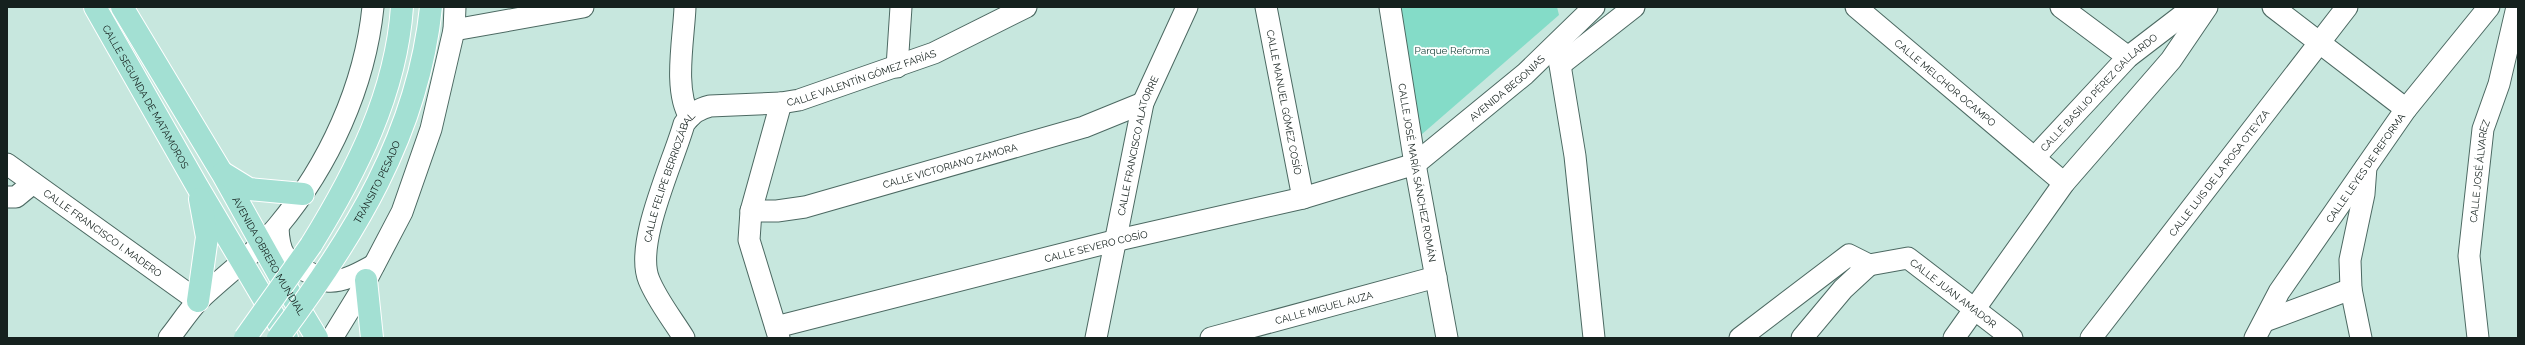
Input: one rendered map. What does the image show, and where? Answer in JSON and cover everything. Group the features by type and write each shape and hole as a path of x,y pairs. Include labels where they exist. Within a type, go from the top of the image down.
{"main road":[{"name":"CALLE SEGUNDA DE MATAMOROS","path":"95,7 197,186"},
{"path":"122,7 222,173 249,189 303,194"},
{"path":"245,338 310,245 342,192 373,130 390,75 402,7"},
{"name":"TRÁNSITO PESADO","path":"278,338 329,265 369,202 395,148 412,103 421,68 431,7"},
{"name":"AVENIDA OBRERO MUNDIAL","path":"222,173 317,338"},
{"path":"197,186 287,338"},
{"path":"197,186 207,238 198,301"},
{"path":"370,273 372,338"}],"street":[{"path":"169,338 198,301 243,263 278,227 303,194 326,154 355,90 370,36 373,7"},
{"path":"332,338 370,273 402,212 431,129 454,30 456,7"},
{"path":"454,30 583,7"},
{"name":"CALLE FELIPE BERRIOZÁBAL","path":"684,338 649,281 644,258 647,237 684,124 690,116 684,108 681,90 685,7"},
{"path":"897,66 901,7"},
{"name":"CALLE VALENTÍN GÓMEZ FARÍAS","path":"690,116 699,109 710,106 780,103 799,100 934,53 1026,7"},
{"name":"CALLE FRANCISCO ALATORRE","path":"1096,338 1114,241 1143,102 1187,7"},
{"name":"CALLE MANUEL GÓMEZ COSÍO","path":"1266,7 1303,198"},
{"name":"CALLE JOSÉ MARÍA SÁNCHEZ ROMÁN","path":"1390,7 1415,164 1447,338"},
{"name":"AVENIDA BEGONIAS","path":"1415,164 1540,60 1594,7"},
{"path":"1560,65 1634,7"},
{"name":"CALLE MELCHOR OCAMPO","path":"1856,7 2035,157"},
{"path":"2061,7 2128,57"},
{"name":"CALLE BASILIO PÉREZ GALLARDO","path":"2064,183 2035,157 2128,57 2188,11 2198,7"},
{"path":"1954,338 2064,183 2171,60 2200,20 2207,7"},
{"path":"2273,7 2406,109"},
{"name":"CALLE LUIS DE LA ROSA OTEYZA","path":"2091,338 2319,41 2347,7"},
{"name":"CALLE LEYES DE REFORMA","path":"2260,329 2279,292 2406,109 2489,7"},
{"name":"CALLE JOSÉ ÁLVAREZ","path":"2478,338 2469,256 2483,129 2498,84 2517,7"},
{"path":"1540,60 1560,65"},
{"path":"1560,65 1575,156 1594,338"},
{"name":"CALLE VICTORIANO ZAMORA","path":"752,211 777,211 805,207 1084,127 1143,102"},
{"path":"777,333 749,240 752,211 780,103"},
{"name":"CALLE FRANCISCO I. MADERO","path":"7,164 198,301"},
{"name":"CALLE SEVERO COSÍO","path":"777,333 1114,241 1303,198 1415,164"},
{"path":"2361,338 2351,289 2350,260 2364,194 2366,166"},
{"path":"7,197 16,197 34,183"},
{"path":"278,227 278,241 284,258 296,267 327,281 370,273"},
{"path":"1740,338 1849,255 1869,265 1843,289 1802,338"},
{"name":"CALLE JUAN AMADOR","path":"1869,265 1908,258 2012,338"},
{"name":"CALLE MIGUEL AUZA","path":"1211,338 1436,278"},
{"path":"2260,329 2351,289"}],"green space":[{"name":"Parque Reforma","path":"1401,7 1557,7 1559,15 1421,135"}]}
